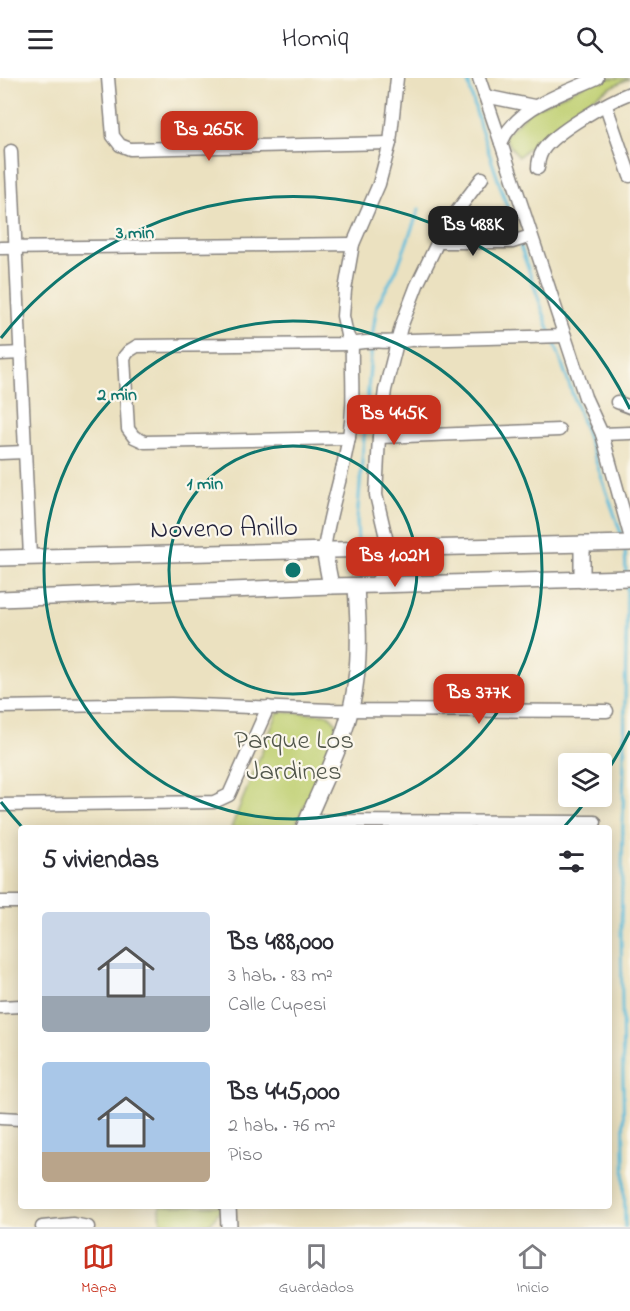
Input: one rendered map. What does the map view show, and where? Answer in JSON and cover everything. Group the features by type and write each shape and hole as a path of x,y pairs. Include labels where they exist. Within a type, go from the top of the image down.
{"street":[{"path":"108,78 113,136 120,145 130,149 390,143"},
{"path":"358,342 347,335 343,316 353,244 379,184 390,143 397,78"},
{"path":"479,78 501,143 522,239 554,338 602,434 626,541"},
{"path":"501,143 503,136 534,106 597,78"},
{"path":"538,168 543,150 555,139 578,121 630,93"},
{"path":"485,96 534,106"},
{"path":"606,106 630,176"},
{"path":"11,152 30,557"},
{"path":"376,585 388,568 390,558 376,495 379,437 386,390 397,342 417,285 446,227 482,178"},
{"path":"439,242 522,239"},
{"path":"0,248 353,244"},
{"path":"349,438 145,442 134,437 128,429 124,357 136,346 554,338"},
{"path":"331,585 324,550 326,532 349,438 358,342"},
{"path":"0,354 22,353"},
{"path":"617,402 630,407"},
{"path":"379,437 559,430"},
{"path":"602,434 630,433"},
{"path":"0,453 25,452"},
{"name":"Noveno Anillo","path":"0,558 389,550 626,541"},
{"path":"582,544 582,580"},
{"path":"0,599 331,585 625,578"},
{"path":"356,586 358,624 356,681 336,756 305,825 595,822"},
{"path":"0,707 171,704 350,709 607,711"},
{"path":"0,805 214,802 229,795 268,707"},
{"path":"0,902 18,902"},
{"path":"0,1007 18,1006"},
{"path":"0,1118 18,1119"},
{"path":"228,1209 229,1227"},
{"path":"42,1227 73,1224 88,1227"}],"green space":[{"path":"599,78 630,78 599,94 518,157 504,137 529,111"},
{"name":"Parque Los Jardines","path":"278,712 328,714 337,724 323,767 295,825 232,825"},
{"path":"160,1209 221,1209 211,1223 200,1227 161,1227"}],"waterway":[{"path":"467,78 480,126 517,236"},
{"path":"372,337 377,305 397,269 419,209"},
{"path":"519,242 550,332"},
{"path":"554,341 623,539"},
{"path":"358,544 357,520 372,344"},
{"path":"625,548 626,574"},
{"path":"358,553 359,580"},
{"path":"625,1227 621,932 627,584"}]}
